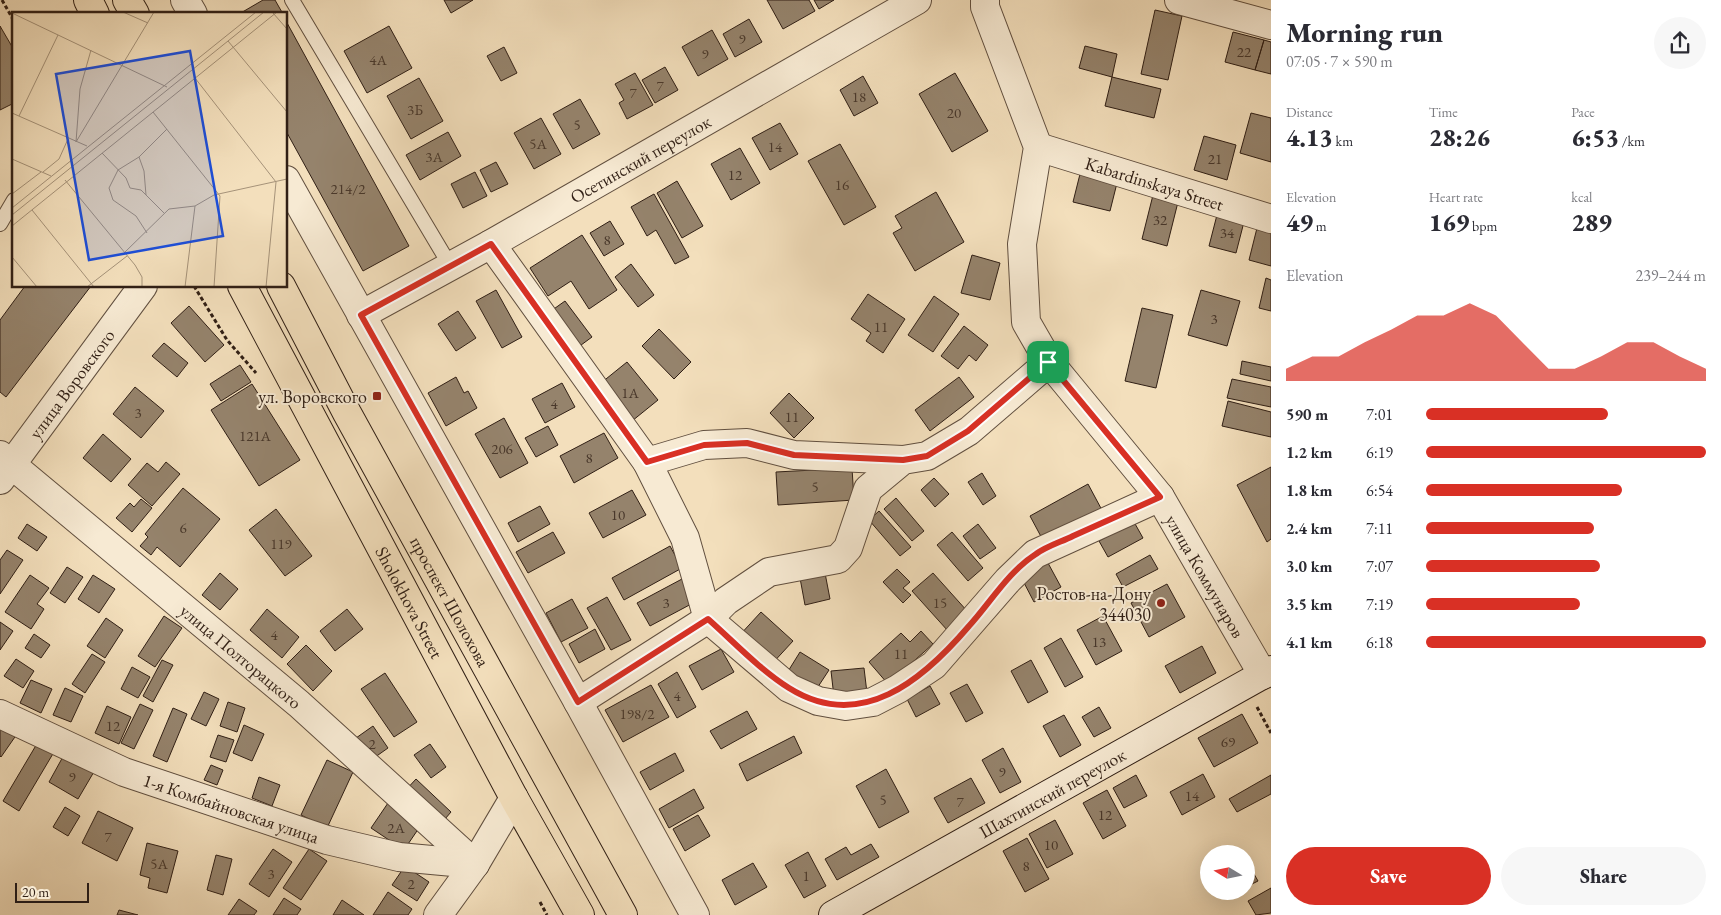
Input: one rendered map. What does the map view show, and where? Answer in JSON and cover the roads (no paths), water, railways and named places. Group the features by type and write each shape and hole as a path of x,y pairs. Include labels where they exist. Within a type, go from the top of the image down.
{"main road":[{"path":"88,0 95,12"},
{"path":"127,0 134,12"},
{"name":"Sholokhova Street","path":"243,288 514,798 580,915"},
{"name":"проспект Шолохова","path":"283,288 356,431 622,915"}],"street":[{"path":"186,0 192,12"},
{"name":"Осетинский переулок","path":"361,315 451,267 917,0"},
{"path":"985,0 985,7 1038,147"},
{"path":"1179,0 1271,25"},
{"name":"Kabardinskaya Street","path":"1038,147 1271,218"},
{"name":"улица Коммунаров","path":"1038,147 1022,244 1026,322 1048,362 1160,497 1267,672"},
{"path":"288,184 695,915"},
{"path":"491,244 647,462 685,538 708,619 765,670 789,688 818,701 846,706 872,702 898,689 934,665 1008,580 1035,554 1160,497"},
{"name":"улица Воровского","path":"4,466 141,288"},
{"path":"647,462 704,445 747,443 794,455 903,460 927,456 968,431 1048,362"},
{"path":"578,702 708,619 738,592 769,572 838,559 848,548 868,489 903,460"},
{"name":"улица Полторацкого","path":"4,466 299,704 475,864"},
{"name":"Шахтинский переулок","path":"833,915 1267,672"},
{"name":"1-я Комбайновская улица","path":"0,714 124,772 328,840 399,857 475,864"},
{"path":"440,914 475,864 514,798"}],"lane":[{"path":"292,0 451,267"},
{"path":"0,224 12,203"}],"place":[{"name":"ул. Воровского","path":"377,396"},
{"name":"Ростов-на-Дону 344030","path":"1161,603"}]}
